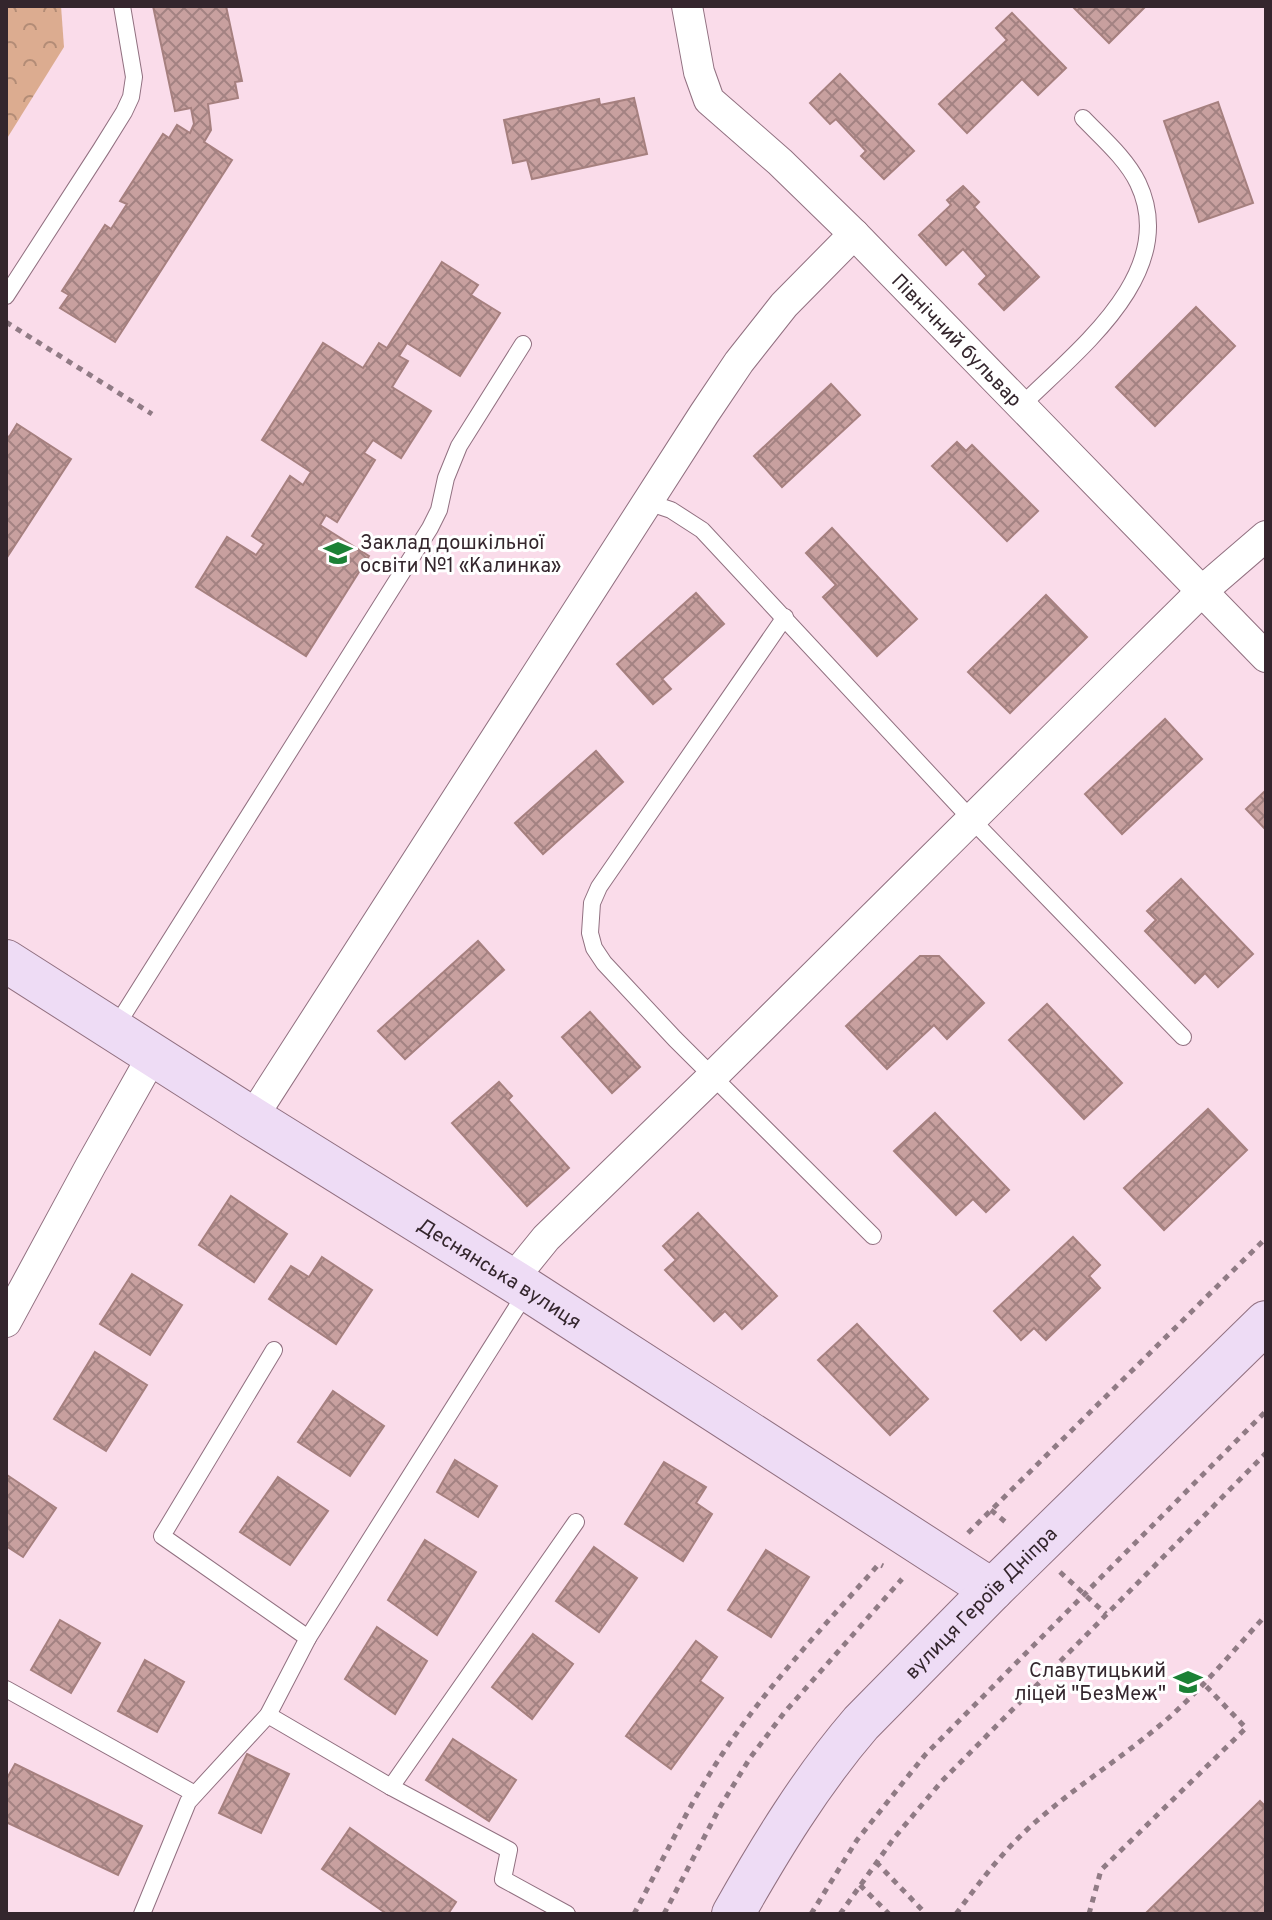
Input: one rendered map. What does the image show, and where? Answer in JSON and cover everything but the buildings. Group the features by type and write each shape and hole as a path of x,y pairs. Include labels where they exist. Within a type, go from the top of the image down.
{"street":[{"name":"Північний бульвар","path":"687,6 699,72 709,100 780,162 854,234 1266,657"},
{"path":"252,1118 704,414 784,305 854,234"},
{"path":"520,1285 546,1238 1202,591 1266,536"},
{"name":"Деснянська вулиця","path":"6,961 520,1285 992,1590"},
{"path":"6,1322 153,1055"},
{"name":"вулиця Героїв Дніпра","path":"733,1914 768,1852 843,1745 992,1590 1266,1322"}],"lane":[{"path":"6,296 131,97 133,67 122,6"},
{"path":"1021,406 1115,311 1138,272 1145,247 1148,224 1138,182 1083,118"},
{"path":"114,1030 430,528 439,510 446,478 459,446 523,344"},
{"path":"647,502 671,510 702,530 972,820 1183,1037"},
{"path":"785,617 599,887 592,903 590,933 594,948 604,963 643,1005 873,1236"},
{"path":"142,1914 188,1802 268,1715 308,1638 520,1285"},
{"path":"274,1350 162,1536 308,1638"},
{"path":"391,1787 576,1522"},
{"path":"6,1689 195,1794"},
{"path":"268,1715 391,1787 509,1850 503,1879 567,1914"}],"path":[{"path":"6,322 152,414"},
{"path":"634,1914 723,1753 747,1719 879,1564 909,1583 917,1582 1266,1238"},
{"path":"811,1914 857,1840 925,1755 1266,1411"},
{"path":"840,1914 913,1814 958,1764 1266,1453"},
{"path":"664,1914 720,1807 750,1758 784,1713 902,1579"},
{"path":"956,1914 992,1867 1032,1825 1158,1727 1204,1684 1266,1615"},
{"path":"1089,1914 1101,1870 1246,1728 1204,1684"},
{"path":"876,1862 926,1914"},
{"path":"860,1885 889,1914"}],"green space":[{"path":"6,6 61,6 64,47 6,140"}],"place":[{"name":"Заклад дошкільної освіти №1 «Калинка»","path":"338,553"},
{"name":"Славутицький ліцей \"БезМеж\"","path":"1188,1682"}]}
